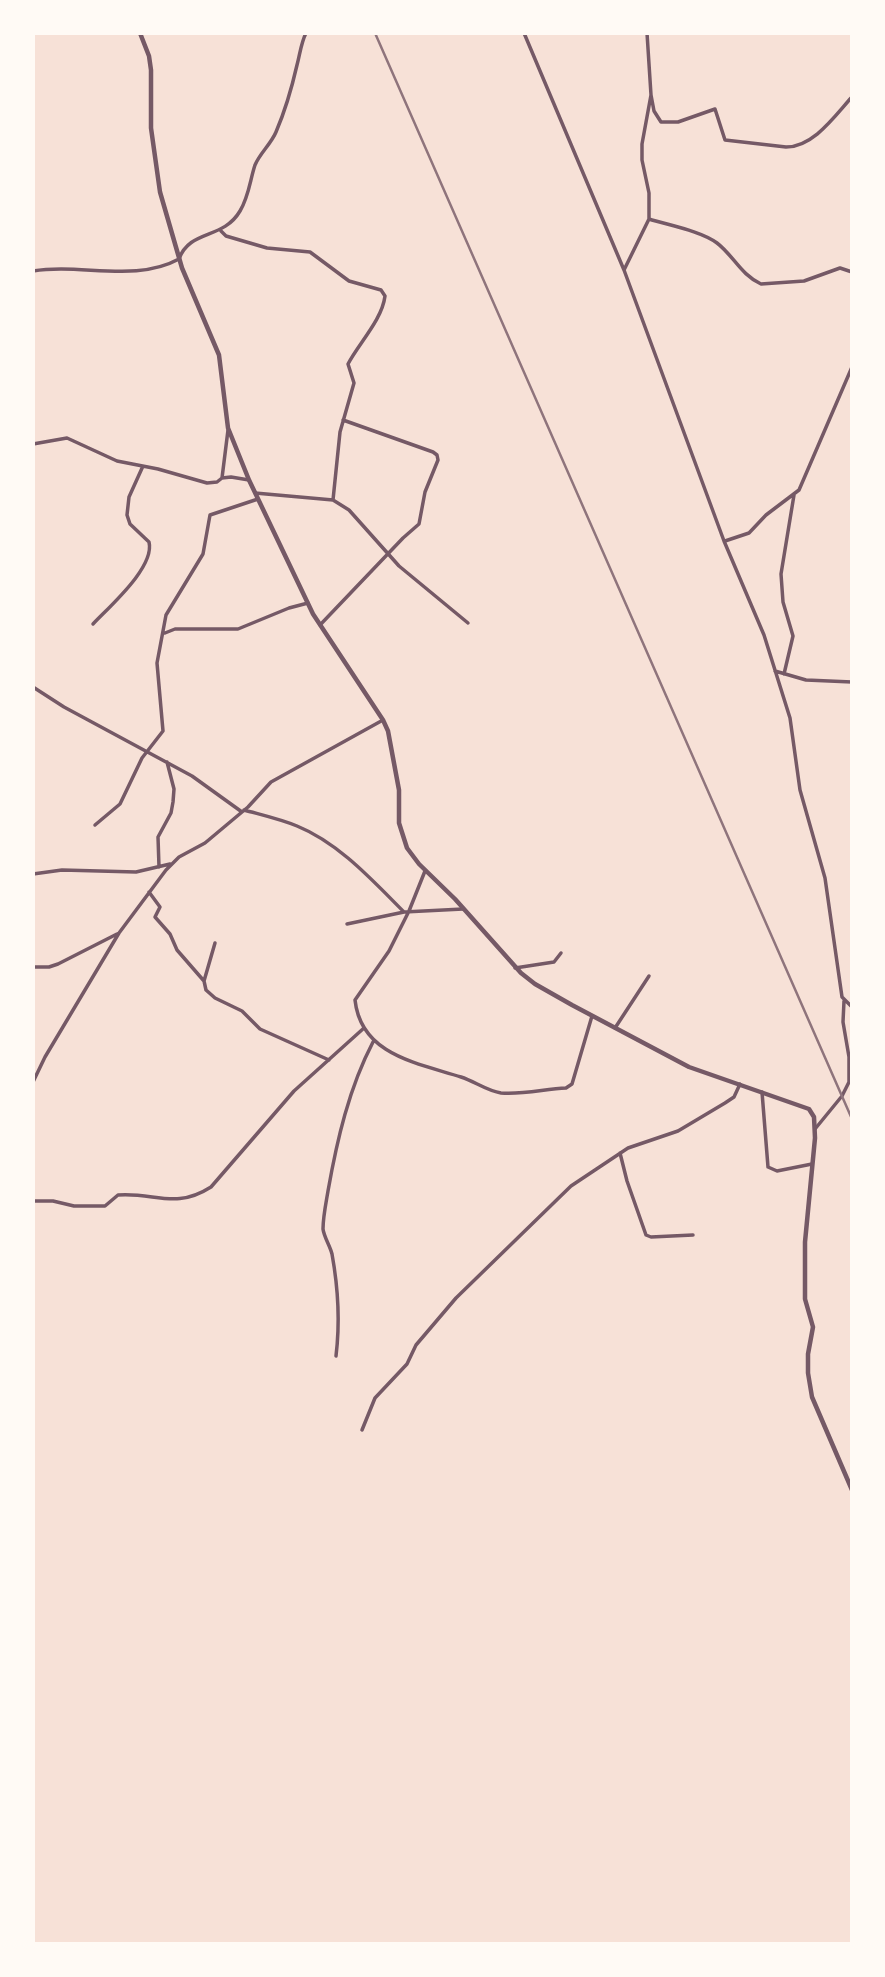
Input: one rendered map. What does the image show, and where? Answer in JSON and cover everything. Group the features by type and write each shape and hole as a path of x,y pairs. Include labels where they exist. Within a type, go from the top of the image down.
{"street":[{"path":"33,444 72,439 110,458 206,483 217,482 224,474 228,428 219,355 179,259 160,192 151,128 152,70 140,33"},
{"path":"33,271 144,270 169,265 179,259 188,243 221,231 239,214 247,199 256,164 275,135 306,33"},
{"path":"524,33 624,270 724,541 755,612 790,718 800,790 825,877 844,1001 843,1022 849,1057 850,1083 814,1129"},
{"path":"647,33 651,95 654,111 661,122 678,122 715,109 725,140 795,147 809,140 831,120 851,96"},
{"path":"624,270 649,219 649,193 642,160 642,144 651,95"},
{"path":"851,96 852,124"},
{"path":"649,219 710,239 761,284 804,281 840,268 852,272"},
{"path":"221,231 226,236 267,248 310,252 349,281 384,293 384,303 348,364 354,383 343,419 332,500"},
{"path":"724,541 749,533 804,484 852,368"},
{"path":"320,625 419,524 423,500 438,455 343,419"},
{"path":"228,428 249,480 307,603 388,731 399,789 399,823 413,857 515,968 535,984 689,1067 809,1109 814,1117 805,1242 805,1299 813,1326 808,1373 812,1396 852,1490"},
{"path":"93,624 138,575 149,554 149,542 130,524 127,515 129,497 143,466"},
{"path":"222,478 237,477 249,480"},
{"path":"255,493 332,500 356,515 399,566 468,623"},
{"path":"784,674 793,636 783,602 781,574 794,495"},
{"path":"95,825 120,804 135,771 163,731 157,663 169,609 204,552 210,515 258,499"},
{"path":"164,634 175,629 239,629 289,607 307,603"},
{"path":"774,671 806,680 852,682"},
{"path":"33,687 64,707 167,762 243,811 298,826 311,833 351,861 407,911"},
{"path":"33,874 62,870 136,872 173,863 205,843 243,811 271,782 383,720"},
{"path":"159,867 158,837 171,813 173,802 172,779 167,762"},
{"path":"33,1082 45,1057 119,933 173,863"},
{"path":"425,871 390,951 357,996 356,1004 364,1028 373,1041 426,1068 461,1077 501,1093 566,1088 572,1084 592,1016"},
{"path":"149,891 160,907 156,920 170,934 177,950 204,981"},
{"path":"347,924 407,911 463,909"},
{"path":"33,967 58,964 119,933"},
{"path":"215,943 204,981 204,986 215,998 242,1011 260,1029 329,1060"},
{"path":"515,968 554,962 561,953"},
{"path":"615,1028 649,976"},
{"path":"844,1001 852,1007"},
{"path":"33,1201 94,1207 109,1204 118,1195 176,1199 201,1194 211,1187 294,1091 364,1028"},
{"path":"336,1356 339,1320 332,1255 323,1230 325,1211 336,1151 353,1088 373,1041"},
{"path":"362,1430 375,1398 407,1364 416,1345 456,1298 571,1186 620,1153 678,1131 734,1097 740,1084"},
{"path":"762,1092 768,1167 777,1171 812,1164"},
{"path":"620,1153 646,1235 693,1236"}],"railway":[{"path":"375,33 852,1119"}]}
